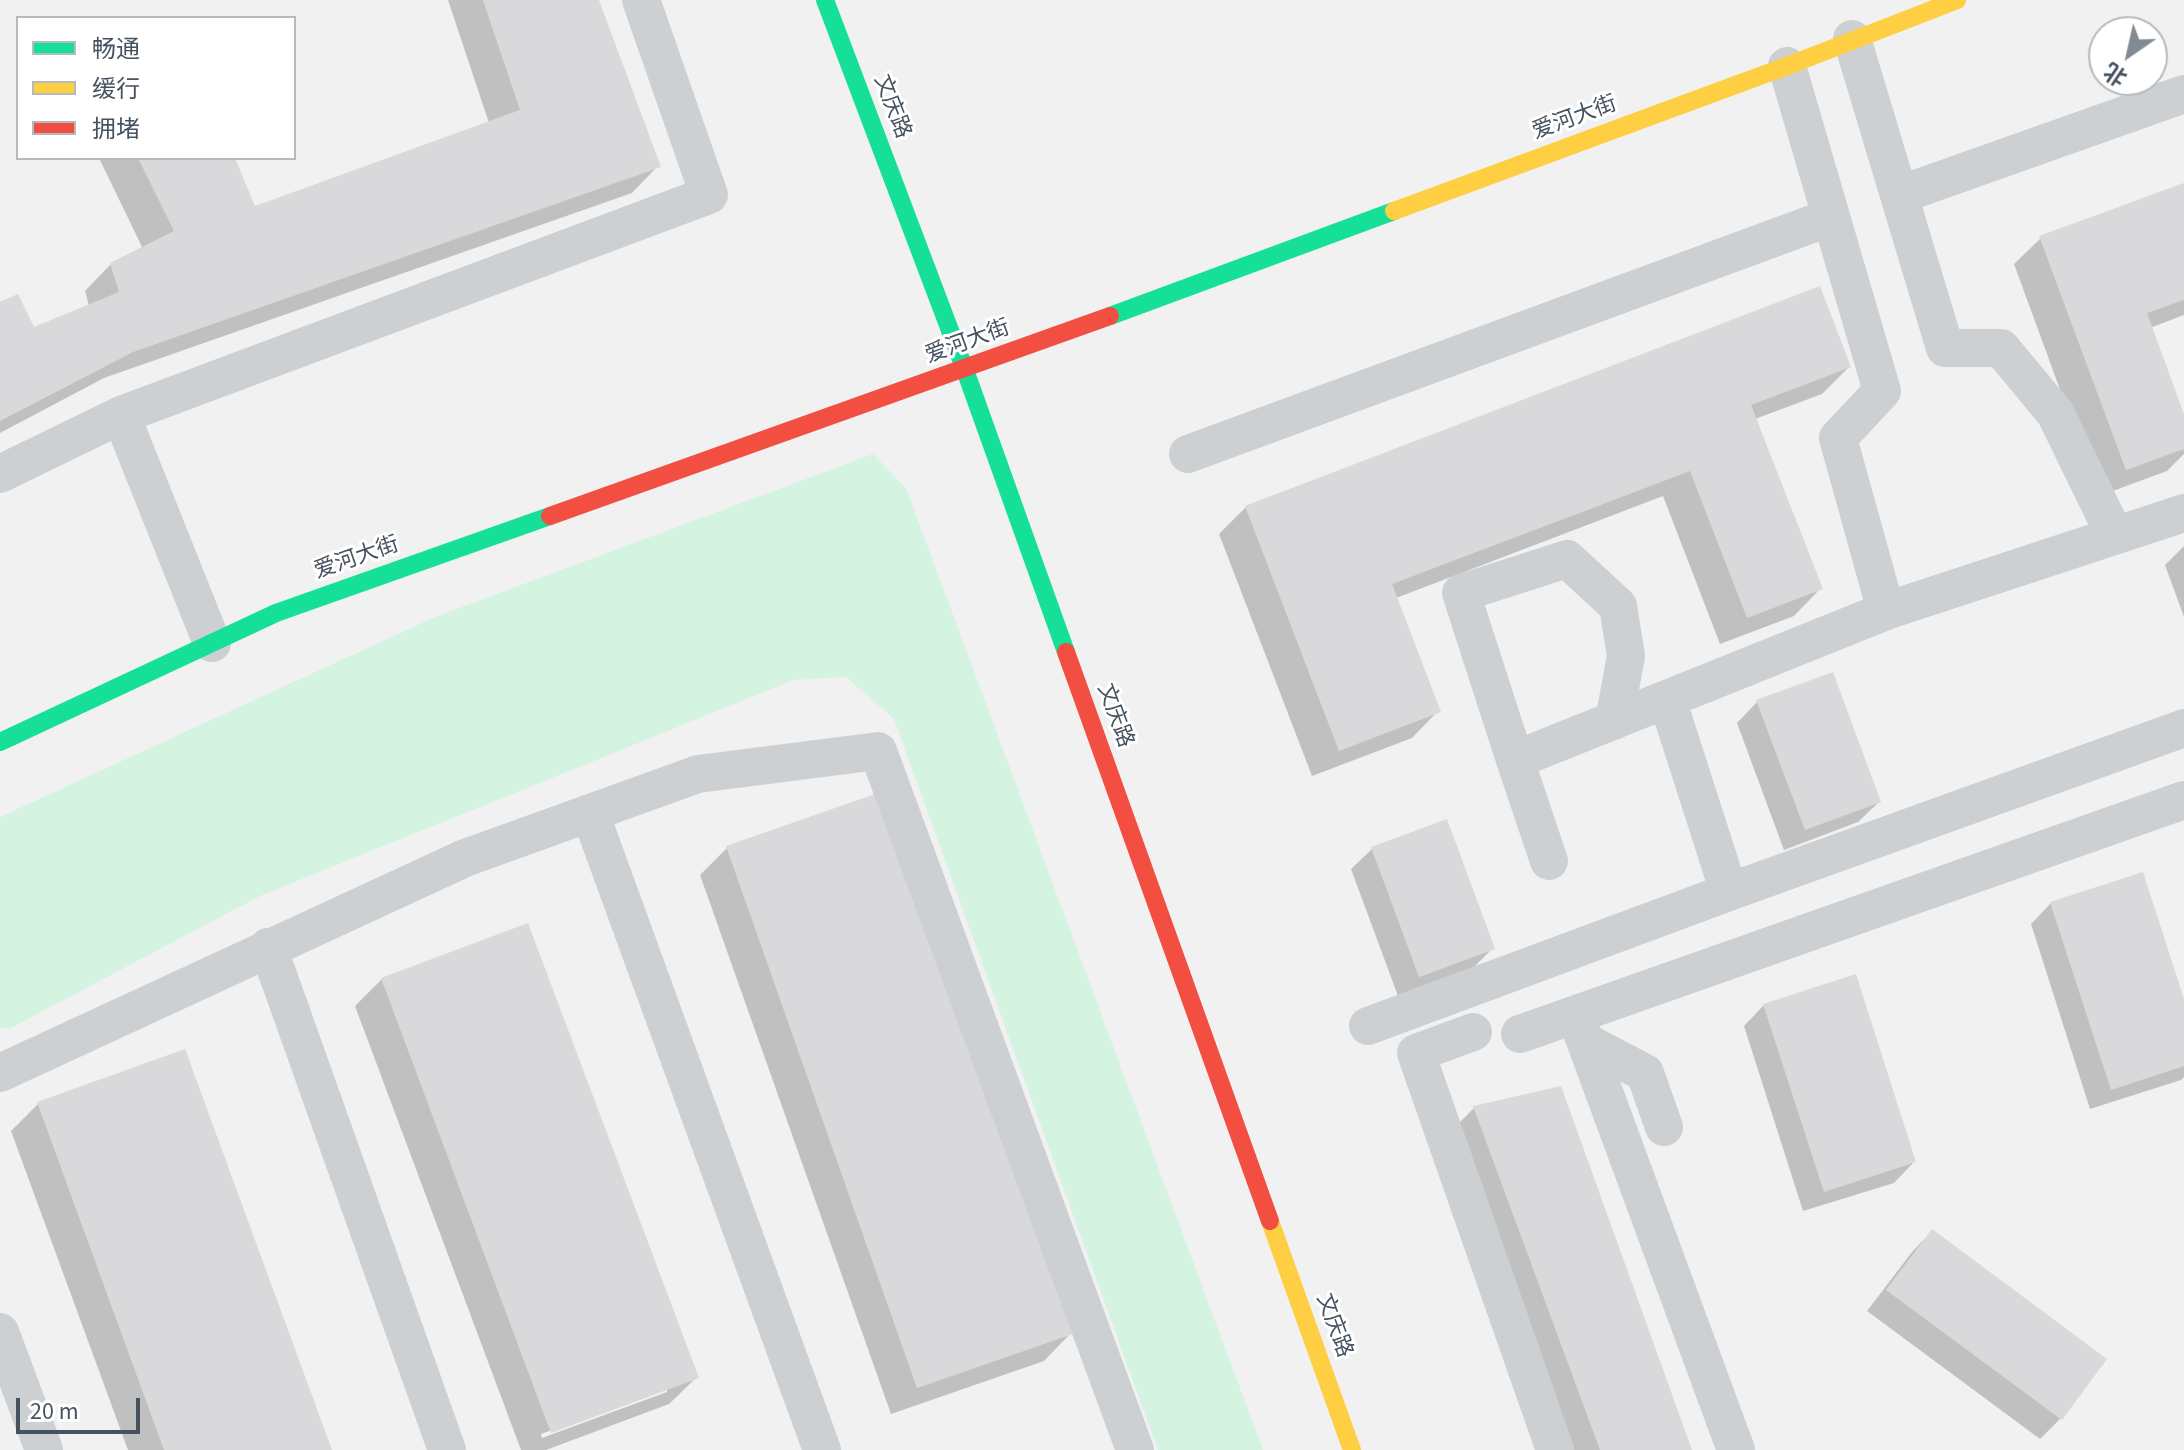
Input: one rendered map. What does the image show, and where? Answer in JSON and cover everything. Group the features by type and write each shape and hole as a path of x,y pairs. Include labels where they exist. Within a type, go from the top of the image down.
{"street":[{"path":"0,474 121,415 709,195 641,0"},
{"name":"文庆路","path":"825,0 965,370 1352,1450"},
{"name":"爱河大街","path":"0,742 276,613 965,370 1787,66 1957,0"},
{"path":"1852,39 1945,348 2001,348 2055,413 2115,536"},
{"path":"1787,66 1882,391 1838,438 1886,611"},
{"path":"1899,195 2184,94"},
{"path":"1188,454 1831,217"},
{"path":"121,415 212,643"},
{"path":"1515,760 1886,611 2184,513"},
{"path":"1549,861 1461,593 1567,559 1618,606 1626,656 1614,721"},
{"path":"1667,699 1729,892"},
{"path":"1368,1026 2184,728"},
{"path":"0,1073 465,858 698,774 878,751 1135,1450"},
{"path":"1520,1034 1581,1029 2184,800"},
{"path":"590,813 822,1450"},
{"path":"268,947 447,1450"},
{"path":"1581,1029 1645,1073 1664,1127"},
{"path":"1581,1029 1736,1450"},
{"path":"1473,1032 1416,1053 1555,1450"},
{"path":"0,1332 44,1450"}],"green space":[{"path":"873,454 906,488 1263,1450 1158,1450 894,719 846,677 794,680 260,896 11,1028 0,1028 0,817 435,617"}],"building":[{"path":"483,0 599,0 661,167 133,352 0,421 0,302 18,294 34,327 119,292 110,263 174,231 139,160 236,160 255,206 520,110"},
{"path":"2184,183 2184,300 2147,313 2184,414 2184,449 2126,470 2039,236"},
{"path":"1820,286 1851,367 1751,405 1823,589 1747,618 1690,471 1392,584 1441,712 1339,751 1245,506"},
{"path":"1833,672 1881,802 1805,830 1756,700"},
{"path":"881,792 1073,1334 917,1388 726,846"},
{"path":"1447,819 1495,949 1419,977 1371,847"},
{"path":"2143,872 2184,999 2184,1066 2111,1090 2050,902"},
{"path":"528,923 699,1378 551,1433 381,978"},
{"path":"1856,974 1916,1162 1824,1192 1763,1004"},
{"path":"185,1049 332,1450 164,1450 37,1102"},
{"path":"1561,1086 1692,1450 1600,1450 1473,1106"},
{"path":"1932,1229 2107,1359 2062,1420 1886,1290"}],"traffic: fast":[{"path":"825,0 965,370 1066,652"},
{"path":"1110,316 1394,211"},
{"path":"0,742 276,613 550,516"}],"traffic: slow":[{"path":"1394,211 1957,0"},
{"path":"1270,1221 1352,1450"}],"traffic: jam":[{"path":"550,516 1110,316"},
{"path":"1066,652 1270,1221"}]}
